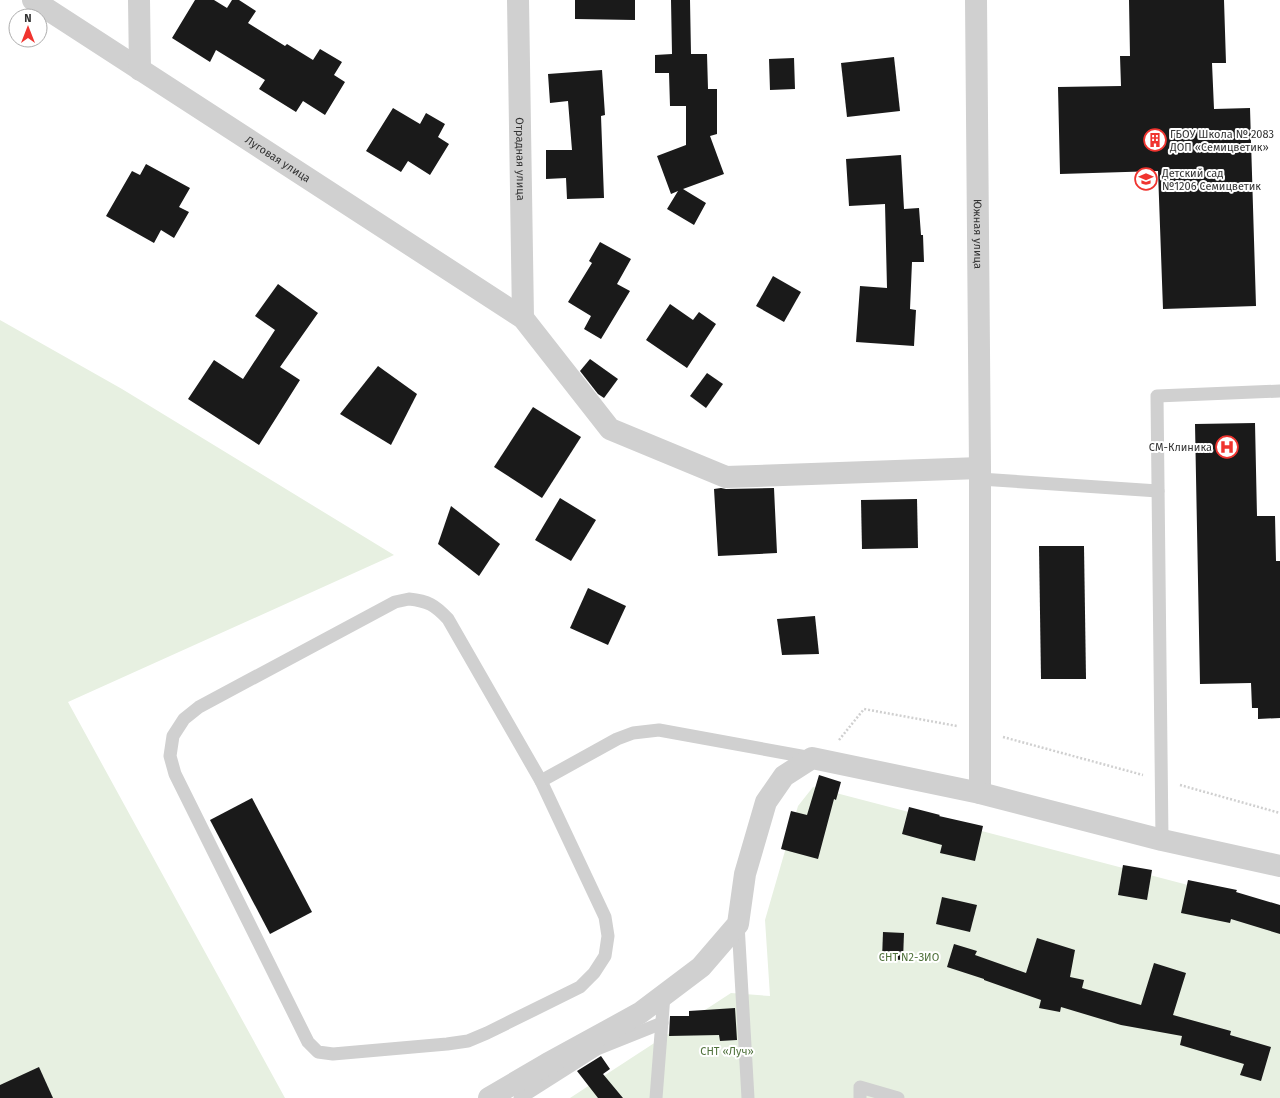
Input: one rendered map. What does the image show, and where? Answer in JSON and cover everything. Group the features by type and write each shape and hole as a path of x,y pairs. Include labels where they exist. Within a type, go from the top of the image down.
{"street":[{"name":"Луговая улица","path":"33,0 523,318 610,429 726,477 980,474"},
{"path":"139,0 140,70"},
{"name":"Отрадная улица","path":"518,0 523,318"},
{"name":"Южная улица","path":"976,0 980,474 980,793"},
{"path":"489,1098 640,1013 701,967 738,924 745,874 766,802 784,776 812,758 980,793 1162,840 1280,866"}],"lane":[{"path":"1162,840 1157,396 1280,391"},
{"path":"980,474 1158,491"},
{"path":"409,599 424,601 437,608 448,619 541,781 605,917 608,936 605,956 594,973 580,987 468,1041 334,1054 318,1052 308,1042 175,774 170,756 173,736 184,719 199,708 395,602 409,599"},
{"path":"541,781 617,739 633,733 659,730 812,758"},
{"path":"738,924 748,1098"},
{"path":"656,1098 664,995"},
{"path":"520,1098 597,1049 662,1023"},
{"path":"860,1098 860,1087 898,1098"}],"path":[{"path":"980,730 1280,813"}],"green space":[{"path":"0,320 122,389 394,555 68,702 285,1098 0,1098"},
{"name":"СНТ N2-ЗИО","path":"813,787 1280,909 1280,1098 570,1098 731,993 770,996 765,920 798,806"}],"building":[{"path":"195,0 214,0 227,8 232,0 239,0 256,11 248,23 285,46 287,44 313,60 320,49 342,62 334,75 345,82 325,115 303,101 296,112 259,89 265,80 216,50 210,62 172,38"},
{"path":"575,0 635,0 635,20 575,19"},
{"path":"671,0 690,0 691,54 707,54 708,89 717,89 717,134 710,136 724,174 683,189 706,203 694,225 667,209 678,191 671,194 657,156 686,145 686,106 670,106 669,73 655,73 655,55 672,54"},
{"name":"ГБОУ Школа № 2083 ДОП «Семицветик»","path":"1129,0 1224,0 1226,63 1212,63 1214,109 1250,108 1256,306 1163,309 1158,171 1060,174 1058,87 1121,86 1120,56 1130,56"},
{"path":"894,57 900,111 847,117 841,63"},
{"path":"794,58 795,89 770,90 769,59"},
{"path":"602,70 605,115 601,116 604,198 567,199 566,178 546,179 546,150 572,150 568,101 550,103 548,74"},
{"path":"393,108 420,124 426,113 445,124 438,137 449,144 430,175 408,161 401,172 366,151"},
{"path":"901,155 904,209 919,208 921,235 923,235 924,262 912,262 910,309 916,310 914,346 856,342 860,286 887,288 885,204 849,206 846,159"},
{"path":"146,164 190,188 179,207 189,212 174,238 161,230 154,243 106,216 132,171 140,175"},
{"path":"600,242 631,259 617,284 630,291 601,339 584,329 591,316 568,302 592,263 589,261"},
{"path":"773,276 801,292 784,322 756,306"},
{"path":"278,284 318,313 280,367 300,380 259,445 188,399 214,360 243,379 275,330 255,316"},
{"path":"670,304 693,320 699,312 716,324 687,368 646,340"},
{"path":"590,359 618,379 604,398 598,394 580,371"},
{"path":"378,366 417,394 391,445 340,414"},
{"path":"707,373 723,384 706,408 690,396"},
{"path":"533,407 581,437 542,498 494,467"},
{"path":"1255,423 1257,516 1275,516 1276,561 1280,561 1280,718 1258,719 1258,708 1252,708 1251,683 1200,684 1195,424"},
{"path":"774,488 777,553 718,556 714,489"},
{"path":"560,498 596,520 571,561 535,540"},
{"path":"917,499 918,548 862,549 861,500"},
{"path":"451,506 500,544 479,576 438,544"},
{"path":"1039,546 1084,546 1086,679 1041,679"},
{"path":"588,588 626,606 608,645 570,628"},
{"path":"815,616 819,654 782,655 777,619"},
{"path":"819,775 841,782 836,800 834,799 818,859 781,849 791,811 807,815"},
{"path":"252,798 312,912 270,934 210,820"},
{"path":"909,807 940,815 939,816 983,826 975,861 940,853 942,845 902,834"},
{"path":"1123,865 1152,870 1147,900 1118,895"},
{"path":"1188,880 1237,890 1236,892 1280,905 1280,934 1231,919 1230,923 1181,913"},
{"path":"942,897 977,905 970,932 936,924"},
{"path":"883,932 904,933 903,960 882,959"},
{"path":"1037,938 1075,950 1070,977 1084,980 1082,988 1141,1005 1154,963 1186,973 1173,1015 1231,1031 1230,1035 1271,1047 1261,1081 1240,1075 1244,1064 1180,1045 1182,1036 1121,1025 1061,1007 1060,1012 1039,1008 1041,1000 947,967 954,944 977,951 975,955 1026,973"},
{"path":"735,1008 737,1040 720,1041 719,1035 669,1036 670,1016 689,1016 689,1011"},
{"path":"601,1056 610,1069 603,1074 623,1098 598,1098 577,1071"},
{"path":"39,1067 53,1098 0,1098 0,1085"}],"place":[{"name":"ГБОУ Школа № 2083 ДОП «Семицветик»","path":"1155,140"},
{"name":"Детский сад №1206 Семицветик","path":"1146,179"},
{"name":"СМ-Клиника","path":"1227,447"}],"park label":[{"name":"СНТ «Луч»","path":"727,1051"}]}
